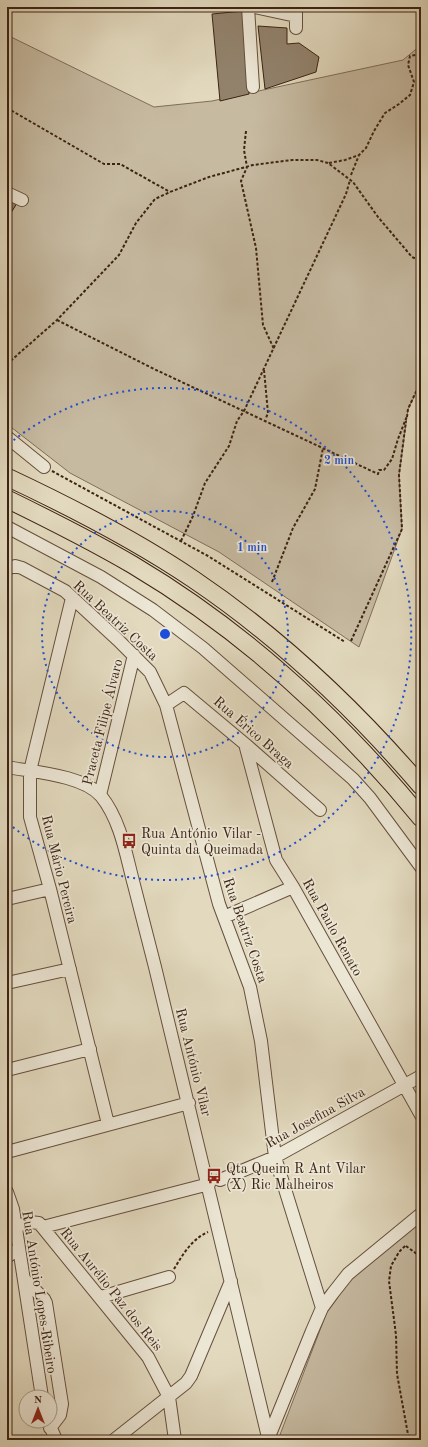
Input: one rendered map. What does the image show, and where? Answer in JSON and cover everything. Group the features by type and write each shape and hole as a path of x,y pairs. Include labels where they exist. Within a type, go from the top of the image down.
{"highway":[{"path":"7,477 120,534 193,579 228,604 291,654 355,713 392,752 421,786"},
{"path":"7,499 96,544 170,588 238,637 300,688 326,713 377,766 421,818"},
{"path":"7,509 55,531 101,556 183,606 235,643 326,713"}],"street":[{"path":"248,7 253,87"},
{"path":"255,7 296,17"},
{"path":"7,193 22,200"},
{"path":"7,437 44,467"},
{"path":"7,527 101,577 153,610 202,648 353,779 370,798 421,867"},
{"name":"Rua Beatriz Costa","path":"7,569 15,566 22,568 65,591 134,655 150,672 166,705 215,889 250,987 261,1041 276,1157 322,1308"},
{"name":"Rua Mário Pereira","path":"72,598 30,771 30,817 50,889 108,1124"},
{"name":"Praceta Filipe Álvaro","path":"100,795 134,655"},
{"name":"Rua Érico Braga","path":"166,705 184,692 320,810"},
{"name":"Rua Paulo Renato","path":"245,744 276,860 293,887 421,1115"},
{"name":"Rua António Vilar","path":"7,767 71,779 93,790 100,795 114,817 118,827 189,1103 214,1182 219,1230 268,1439"},
{"path":"224,917 293,887"},
{"path":"7,899 50,889"},
{"path":"7,983 70,969"},
{"path":"7,1070 90,1049"},
{"name":"Rua Josefina Silva","path":"42,1227 214,1182 276,1157 421,1076"},
{"path":"7,1152 189,1103"},
{"name":"Rua António Lopes Ribeiro","path":"7,1192 13,1209 41,1389"},
{"path":"268,1439 322,1308 348,1274 421,1214"},
{"name":"Rua Aurélio Paz dos Reis","path":"16,1227 33,1222 39,1223 101,1297 148,1357 169,1397 176,1440"},
{"path":"7,1257 19,1248"},
{"path":"101,1297 169,1277"},
{"path":"24,1279 44,1299 46,1303 62,1404 60,1415 58,1417"},
{"path":"114,1440 186,1383 191,1376 231,1281"},
{"path":"51,1429 56,1440"}],"path":[{"path":"351,175 359,155 366,148 385,113 410,95 414,82 408,65 410,56 421,54 418,65 421,79"},
{"path":"7,108 104,164 120,164 170,192"},
{"path":"246,131 244,150 247,167 241,181 256,248 263,325 274,349"},
{"path":"328,163 345,160 359,155"},
{"path":"7,364 57,320 119,255 136,223 155,199 209,177 247,167 292,160 317,160 328,163 350,180 378,217 412,257 421,261"},
{"path":"181,541 193,516 205,483 229,446 237,421 244,411 274,349 346,194 350,180"},
{"path":"57,320 154,369 378,474 379,470 384,470 392,459 407,416"},
{"path":"264,369 268,413 266,418"},
{"path":"351,641 402,529 399,475 408,409 421,381"},
{"path":"272,582 293,528 315,489 323,448"},
{"path":"44,467 208,556 344,642"},
{"path":"169,1277 189,1246 199,1236 219,1230"},
{"path":"403,1230 405,1246 421,1257"},
{"path":"405,1246 399,1252 391,1266 389,1280 396,1335 397,1374 409,1440"}],"shaded area":[{"path":"7,35 154,107 212,101 403,60 421,45 421,383 408,409 399,475 402,529 359,647 219,552 70,473 7,424 7,219 17,203 7,197"},
{"path":"421,1217 421,1440 278,1440 328,1309 352,1277"}],"building":[{"path":"243,11 249,94 220,101 212,14"},
{"path":"258,26 287,28 287,44 299,43 319,57 316,72 265,89"},
{"path":"7,197 17,203 7,219"}],"place":[{"name":"Rua António Vilar - Quinta da Queimada","path":"129,841"},
{"name":"Qta Queim R Ant Vilar (X) Ric Malheiros","path":"214,1176"}]}
